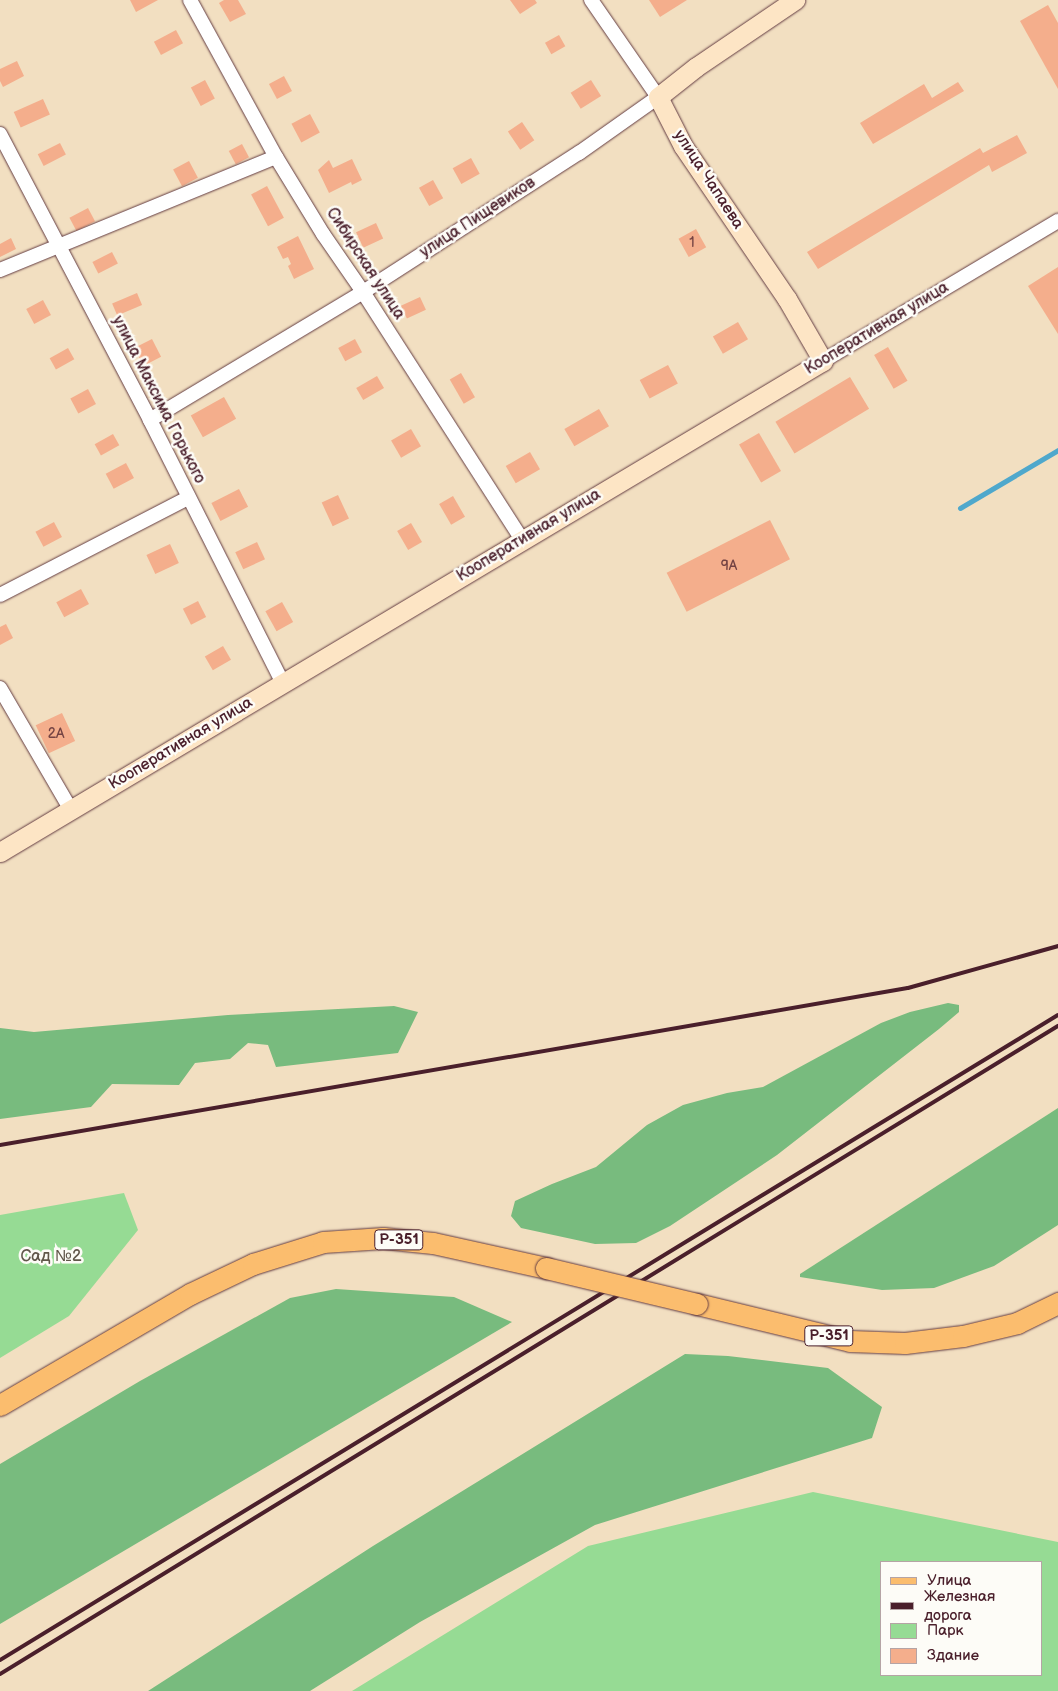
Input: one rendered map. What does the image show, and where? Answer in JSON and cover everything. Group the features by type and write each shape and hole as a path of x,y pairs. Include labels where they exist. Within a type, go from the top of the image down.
{"main road":[{"name":"улица Пищевиков","path":"658,97 696,68 795,0"},
{"name":"улица Чапаева","path":"658,97 683,146 787,299 823,361"},
{"name":"Кооперативная улица","path":"0,852 823,361"},
{"name":"Р-351","path":"0,1405 190,1294 252,1264 323,1242 383,1238 433,1243 546,1268 850,1341 906,1343 963,1336 1017,1323 1058,1303"}],"street":[{"name":"Сибирская улица","path":"190,0 276,157 323,234 363,292 522,540"},
{"name":"улица Чапаева","path":"590,0 658,97"},
{"name":"улица Пищевиков","path":"150,420 363,292 579,153 658,97"},
{"name":"улица Максима Горького","path":"0,134 150,420 283,683"},
{"path":"0,270 276,157"},
{"name":"Кооперативная улица","path":"823,361 1058,221"},
{"path":"0,595 188,498"},
{"path":"0,688 71,810"}],"green space":[{"path":"948,1003 959,1005 959,1012 777,1155 670,1226 636,1243 595,1244 521,1228 511,1216 515,1201 596,1167 647,1125 683,1105 727,1093 763,1087 881,1023 910,1012"},
{"path":"394,1006 418,1012 398,1053 276,1067 268,1045 248,1043 230,1059 195,1063 179,1085 112,1084 91,1107 0,1119 0,1028 34,1032 228,1015"},
{"path":"1058,1108 1058,1225 994,1266 934,1288 882,1290 800,1277 800,1274"},
{"name":"Сад №2","path":"124,1193 138,1230 69,1316 0,1358 0,1215"},
{"path":"336,1289 454,1297 512,1322 0,1624 0,1464 140,1381 290,1298"},
{"path":"685,1354 728,1356 828,1368 882,1407 872,1438 595,1525 420,1622 310,1691 148,1691 373,1546"},
{"path":"813,1492 1058,1542 1058,1691 352,1691 588,1546"}],"building":[{"path":"130,0 158,0 136,12"},
{"path":"224,0 238,0 246,14 230,22 219,3"},
{"path":"510,0 535,0 537,3 520,14"},
{"path":"649,0 687,0 660,17"},
{"path":"1048,5 1058,23 1058,89 1020,21"},
{"path":"176,30 183,43 161,55 154,42"},
{"path":"559,35 565,46 551,54 545,43"},
{"path":"17,61 24,76 3,87 0,81 0,69"},
{"path":"284,76 292,91 277,99 269,84"},
{"path":"205,80 215,99 201,106 191,88"},
{"path":"591,80 601,96 581,109 571,93"},
{"path":"958,82 964,91 873,144 860,123 924,84 932,98"},
{"path":"43,99 50,115 21,128 14,112"},
{"path":"310,114 320,133 301,142 291,124"},
{"path":"522,122 534,140 520,150 508,132"},
{"path":"1017,135 1027,153 992,172 989,165 818,269 807,252 980,148 983,153"},
{"path":"60,143 66,155 44,166 38,154"},
{"path":"242,144 249,157 236,164 229,151"},
{"path":"471,158 480,174 461,184 453,168"},
{"path":"352,159 362,180 352,185 351,182 329,193 318,170 329,160 333,168"},
{"path":"189,161 198,178 182,186 173,169"},
{"path":"433,180 443,198 429,206 419,188"},
{"path":"267,186 284,218 268,226 251,194"},
{"path":"88,208 95,221 77,231 69,218"},
{"path":"376,223 383,238 363,248 356,232"},
{"path":"696,229 706,247 689,257 679,239"},
{"path":"298,236 314,269 294,279 288,266 291,264 288,257 283,259 277,247"},
{"path":"11,238 16,249 0,257 0,244"},
{"path":"112,252 118,264 98,274 92,262"},
{"path":"1058,267 1058,334 1028,286"},
{"path":"137,293 142,305 117,316 112,304"},
{"path":"420,297 426,310 407,319 401,306"},
{"path":"43,300 51,315 34,324 26,309"},
{"path":"738,322 748,339 723,354 713,336"},
{"path":"152,339 161,357 143,366 134,348"},
{"path":"355,339 362,352 345,361 338,348"},
{"path":"888,347 908,381 894,389 874,355"},
{"path":"68,348 74,359 56,370 50,358"},
{"path":"668,365 678,384 650,399 640,380"},
{"path":"461,373 475,397 464,404 450,380"},
{"path":"377,376 384,388 363,400 356,388"},
{"path":"850,377 869,409 794,454 775,422"},
{"path":"88,389 96,404 78,413 70,398"},
{"path":"224,397 236,419 203,437 191,415"},
{"path":"599,409 609,426 574,446 564,429"},
{"path":"411,429 421,446 401,458 391,441"},
{"path":"759,433 781,471 761,483 739,445"},
{"path":"113,434 119,445 101,456 95,444"},
{"path":"530,452 540,469 516,483 506,466"},
{"path":"126,463 134,478 114,489 106,474"},
{"path":"239,489 248,507 220,521 211,503"},
{"path":"338,495 349,519 333,526 322,503"},
{"path":"453,496 465,517 451,525 439,504"},
{"path":"770,520 790,559 687,612 667,573"},
{"path":"54,522 62,537 43,547 35,532"},
{"path":"411,523 422,542 408,550 397,531"},
{"path":"257,542 265,559 243,569 235,552"},
{"path":"170,544 179,563 155,574 146,555"},
{"path":"81,589 89,604 64,617 56,602"},
{"path":"198,601 206,617 191,625 183,609"},
{"path":"282,602 293,622 277,631 265,611"},
{"path":"6,624 13,638 0,645 0,627"},
{"path":"223,646 231,660 213,670 205,656"},
{"path":"62,713 75,741 49,753 36,725"}],"waterway":[{"path":"960,508 1058,450"}],"railway":[{"path":"0,1145 908,988 1058,946"},
{"path":"0,1660 1058,1015"},
{"path":"0,1674 1058,1026"}]}
